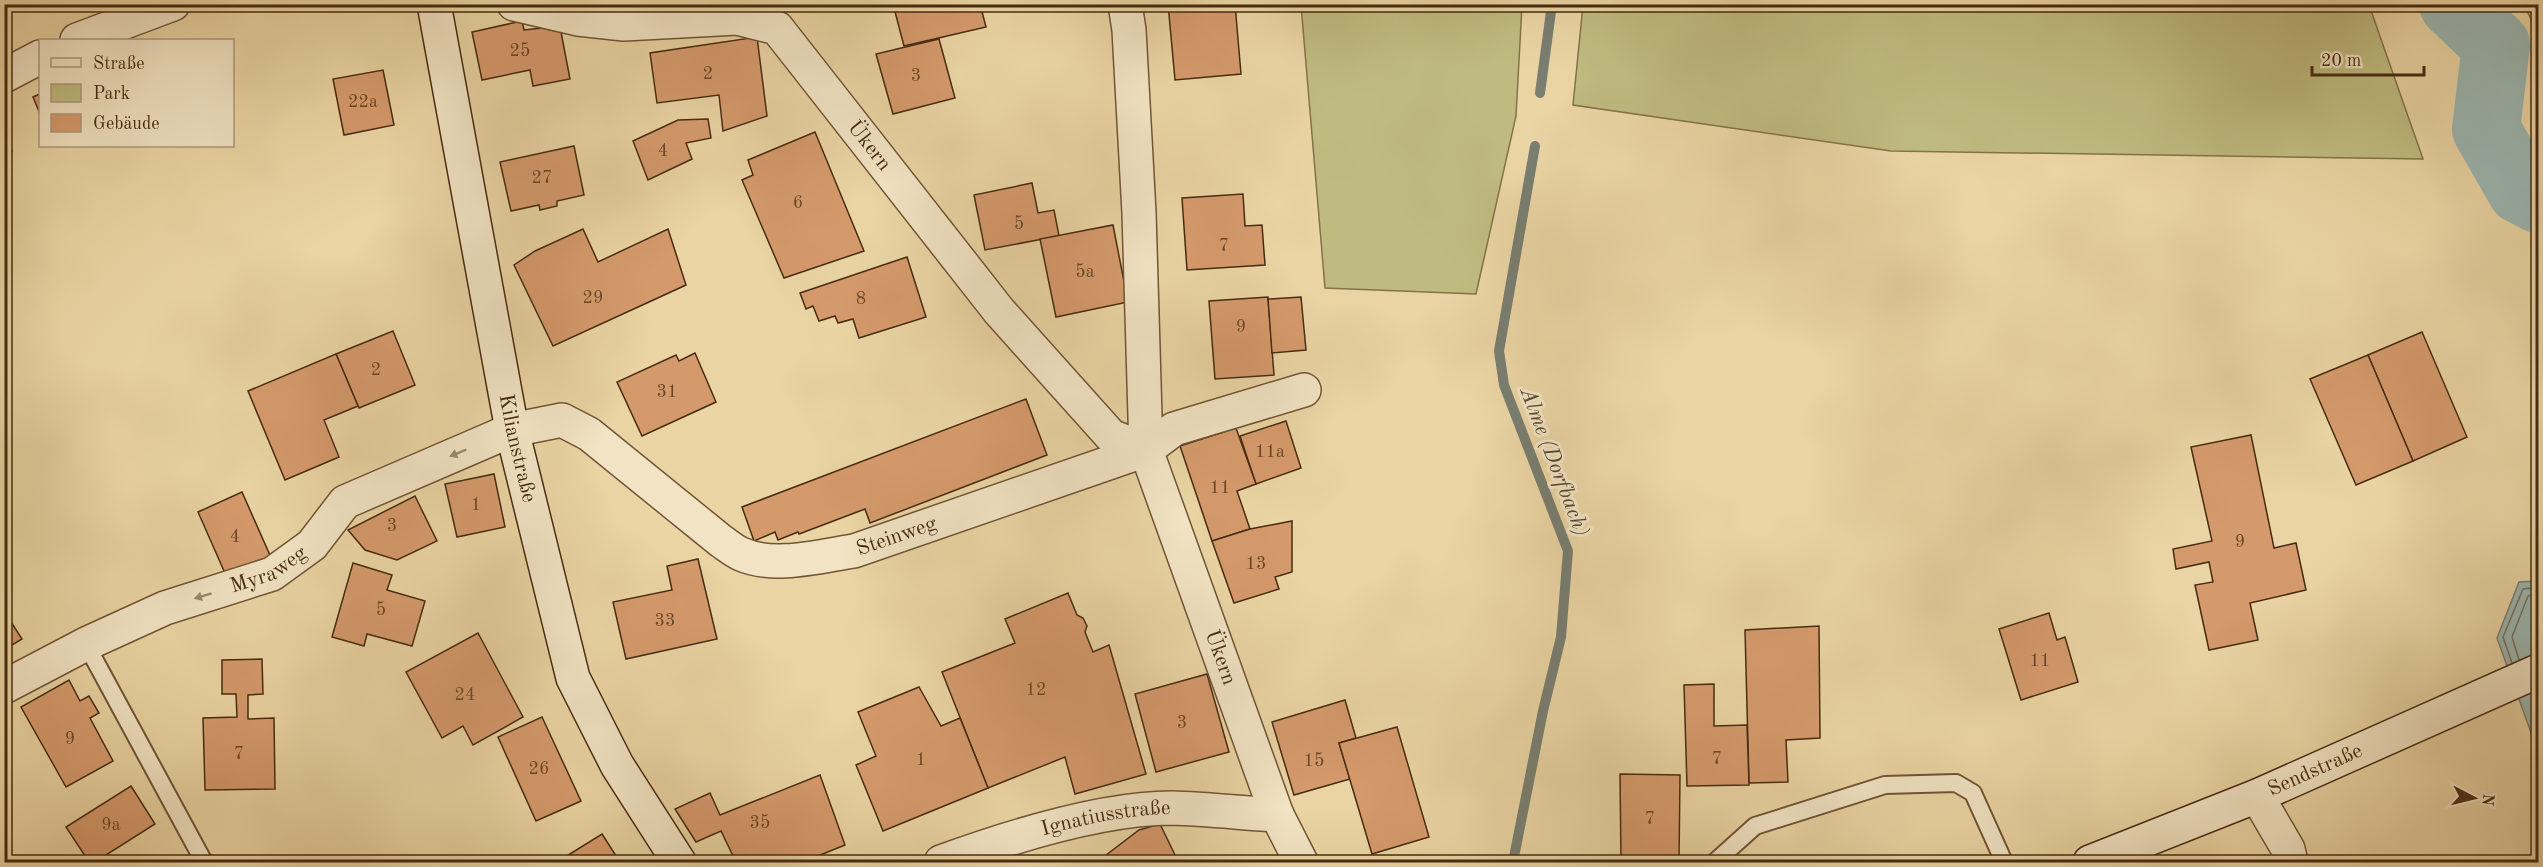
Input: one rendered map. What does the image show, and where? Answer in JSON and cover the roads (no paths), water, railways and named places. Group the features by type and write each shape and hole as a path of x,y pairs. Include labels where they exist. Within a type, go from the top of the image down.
{"street":[{"path":"80,39 173,4"},
{"name":"Kilianstraße","path":"434,4 512,430 573,678 617,765 679,862"},
{"name":"Ükern","path":"514,4 578,20 624,24 737,18 777,28 999,311 1111,436 1146,450"},
{"name":"Ükern","path":"1125,4 1129,30 1139,213 1146,450 1277,815 1301,862"},
{"path":"4,76 39,58"},
{"name":"Steinweg","path":"512,430 562,420 589,434 740,554 767,560 808,558 854,551 1146,450 1173,429 1304,390"},
{"name":"Myraweg","path":"4,687 86,644 165,608 272,574 312,545 345,502 512,430"},
{"name":"Sendstraße","path":"2090,862 2257,796 2538,670"},
{"path":"2257,796 2288,849 2291,862"},
{"name":"Ignatiusstraße","path":"941,862 980,848 1109,815 1170,808 1277,815"}],"lane":[{"path":"86,644 204,862"},
{"path":"1715,862 1755,826 1885,785 1956,783 1973,793 2004,862"}],"water":[{"path":"2538,581 2538,752 2497,638 2519,582"}],"waterway":[{"name":"Alme (Dorfbach)","path":"1540,93 1552,4"},
{"path":"2453,4 2496,45 2486,129 2521,190 2538,199"},
{"name":"Alme (Dorfbach)","path":"1513,862 1543,711 1561,637 1568,551 1504,385 1499,351 1535,146"}]}
